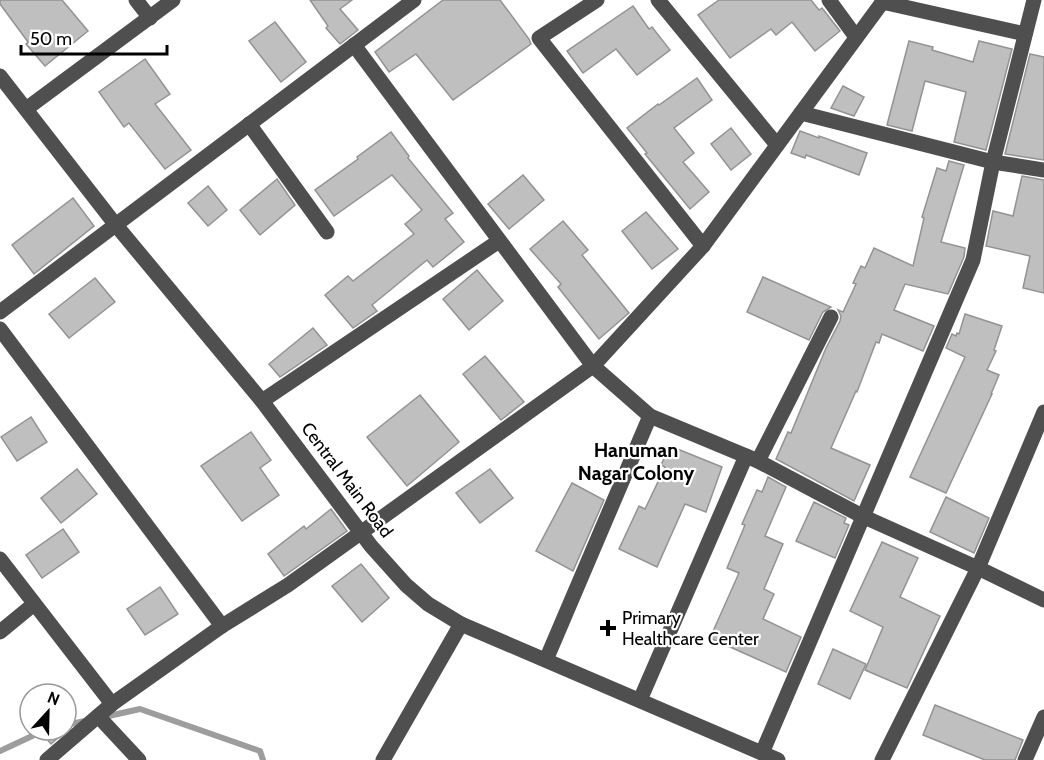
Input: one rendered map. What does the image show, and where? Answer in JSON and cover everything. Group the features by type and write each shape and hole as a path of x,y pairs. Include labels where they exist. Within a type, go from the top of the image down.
{"street":[{"path":"136,0 150,18"},
{"path":"26,109 173,0"},
{"path":"0,312 414,0"},
{"path":"597,0 539,38 703,246"},
{"path":"657,0 777,145"},
{"path":"829,0 856,37"},
{"path":"762,753 973,260 993,162 1034,0"},
{"path":"47,760 112,704 222,626 288,585 593,366 703,246 883,1 1025,34"},
{"path":"354,45 593,366 650,416 752,458 862,516 1044,600"},
{"name":"Central Main Road","path":"0,76 115,224 262,401 360,532 406,585 428,604 461,624 778,760"},
{"path":"801,113 993,162 1044,170"},
{"path":"249,124 327,232"},
{"path":"262,401 499,241"},
{"path":"640,700 752,458 831,317"},
{"path":"0,329 222,626"},
{"path":"882,760 978,568 1044,412"},
{"path":"546,660 650,416"},
{"path":"0,559 112,704"},
{"path":"0,632 34,604"},
{"path":"383,760 461,624"},
{"path":"98,716 139,760"},
{"path":"1025,760 1044,717"}],"building":[{"path":"0,0 62,0 88,31 45,66 26,44 28,42 0,4"},
{"path":"310,0 352,0 340,9 358,30 340,44 326,28 328,26"},
{"path":"443,0 500,0 531,44 453,100 416,54 389,72 375,52"},
{"path":"719,0 811,0 819,10 822,8 840,31 815,51 792,22 776,35 771,29 730,58 698,15"},
{"path":"633,6 649,29 652,27 670,50 637,75 616,49 583,73 567,51"},
{"path":"275,22 306,62 281,82 249,41"},
{"path":"909,41 973,62 979,41 1012,49 986,150 954,142 966,92 925,81 912,131 887,125"},
{"path":"1030,54 1044,57 1044,160 1005,154"},
{"path":"145,59 170,94 155,104 191,150 165,169 129,123 124,127 99,92"},
{"path":"697,78 712,100 674,128 694,153 683,162 709,192 690,209 627,128"},
{"path":"843,86 864,97 854,116 831,108"},
{"path":"731,128 751,154 731,170 711,144"},
{"path":"800,131 867,153 859,175 806,155 805,158 791,153"},
{"path":"391,132 409,156 408,158 453,213 445,219 464,242 433,267 427,260 372,305 377,311 353,328 325,295 348,276 353,281 414,234 405,224 422,210 392,175 334,216 315,190"},
{"path":"949,161 964,165 941,242 965,248 964,257 948,294 905,284 894,310 934,326 923,351 882,334 879,343 876,342 857,392 831,448 870,465 854,501 776,459 788,432 791,433 826,348 840,321 841,316 838,310 843,312 856,284 853,283 861,266 865,268 874,248 913,266 924,218 922,217 937,168 946,171"},
{"path":"523,175 544,200 509,229 488,204"},
{"path":"1022,176 1044,180 1044,293 1023,288 1030,256 986,246 993,211 1013,216"},
{"path":"277,179 295,205 260,235 240,210"},
{"path":"208,186 227,210 208,226 188,203"},
{"path":"73,198 94,226 34,274 12,245"},
{"path":"646,212 678,249 652,269 622,231"},
{"path":"563,221 588,250 582,255 629,313 599,339 558,287 561,284 530,249"},
{"path":"477,270 503,301 469,330 443,299"},
{"path":"763,277 831,307 823,312 809,340 747,312"},
{"path":"95,278 115,302 69,338 49,314"},
{"path":"965,314 1002,326 994,350 996,351 987,370 999,375 946,493 910,477 965,357 946,348 952,334 956,336 957,333 959,334"},
{"path":"313,328 327,345 280,377 269,364"},
{"path":"485,356 524,402 501,420 463,374"},
{"path":"420,395 459,442 407,486 367,437"},
{"path":"31,417 47,442 17,461 1,437"},
{"path":"251,432 271,460 260,468 279,495 242,521 201,466"},
{"path":"670,446 722,467 706,512 685,504 657,567 619,549 639,506 645,509 665,467 661,465"},
{"path":"77,469 97,494 61,523 41,498"},
{"path":"490,469 513,498 480,523 456,493"},
{"path":"768,477 786,487 765,536 783,544 764,589 774,594 763,619 801,637 786,672 710,638 739,573 727,568 745,525 742,524 757,490 762,492"},
{"path":"572,483 604,500 573,571 536,551"},
{"path":"946,497 989,518 974,553 930,532"},
{"path":"814,502 846,518 844,523 849,525 835,558 796,541"},
{"path":"331,509 347,531 284,576 268,554 304,526 306,529"},
{"path":"63,529 79,552 42,578 26,555"},
{"path":"882,542 918,558 900,597 940,616 907,688 865,670 883,627 850,611"},
{"path":"361,564 389,598 362,622 332,586"},
{"path":"160,587 178,614 145,635 127,609"},
{"path":"833,649 866,664 850,699 818,684"},
{"path":"935,705 1023,740 1015,760 985,760 923,735"}],"waterway":[{"path":"104,717 140,709 260,751 263,760"},
{"path":"78,722 85,721"},
{"path":"0,751 19,742"}],"place":[{"name":"Primary Healthcare Center","path":"608,628"}],"district":[{"name":"Hanuman Nagar Colony","path":"636,462"}]}
